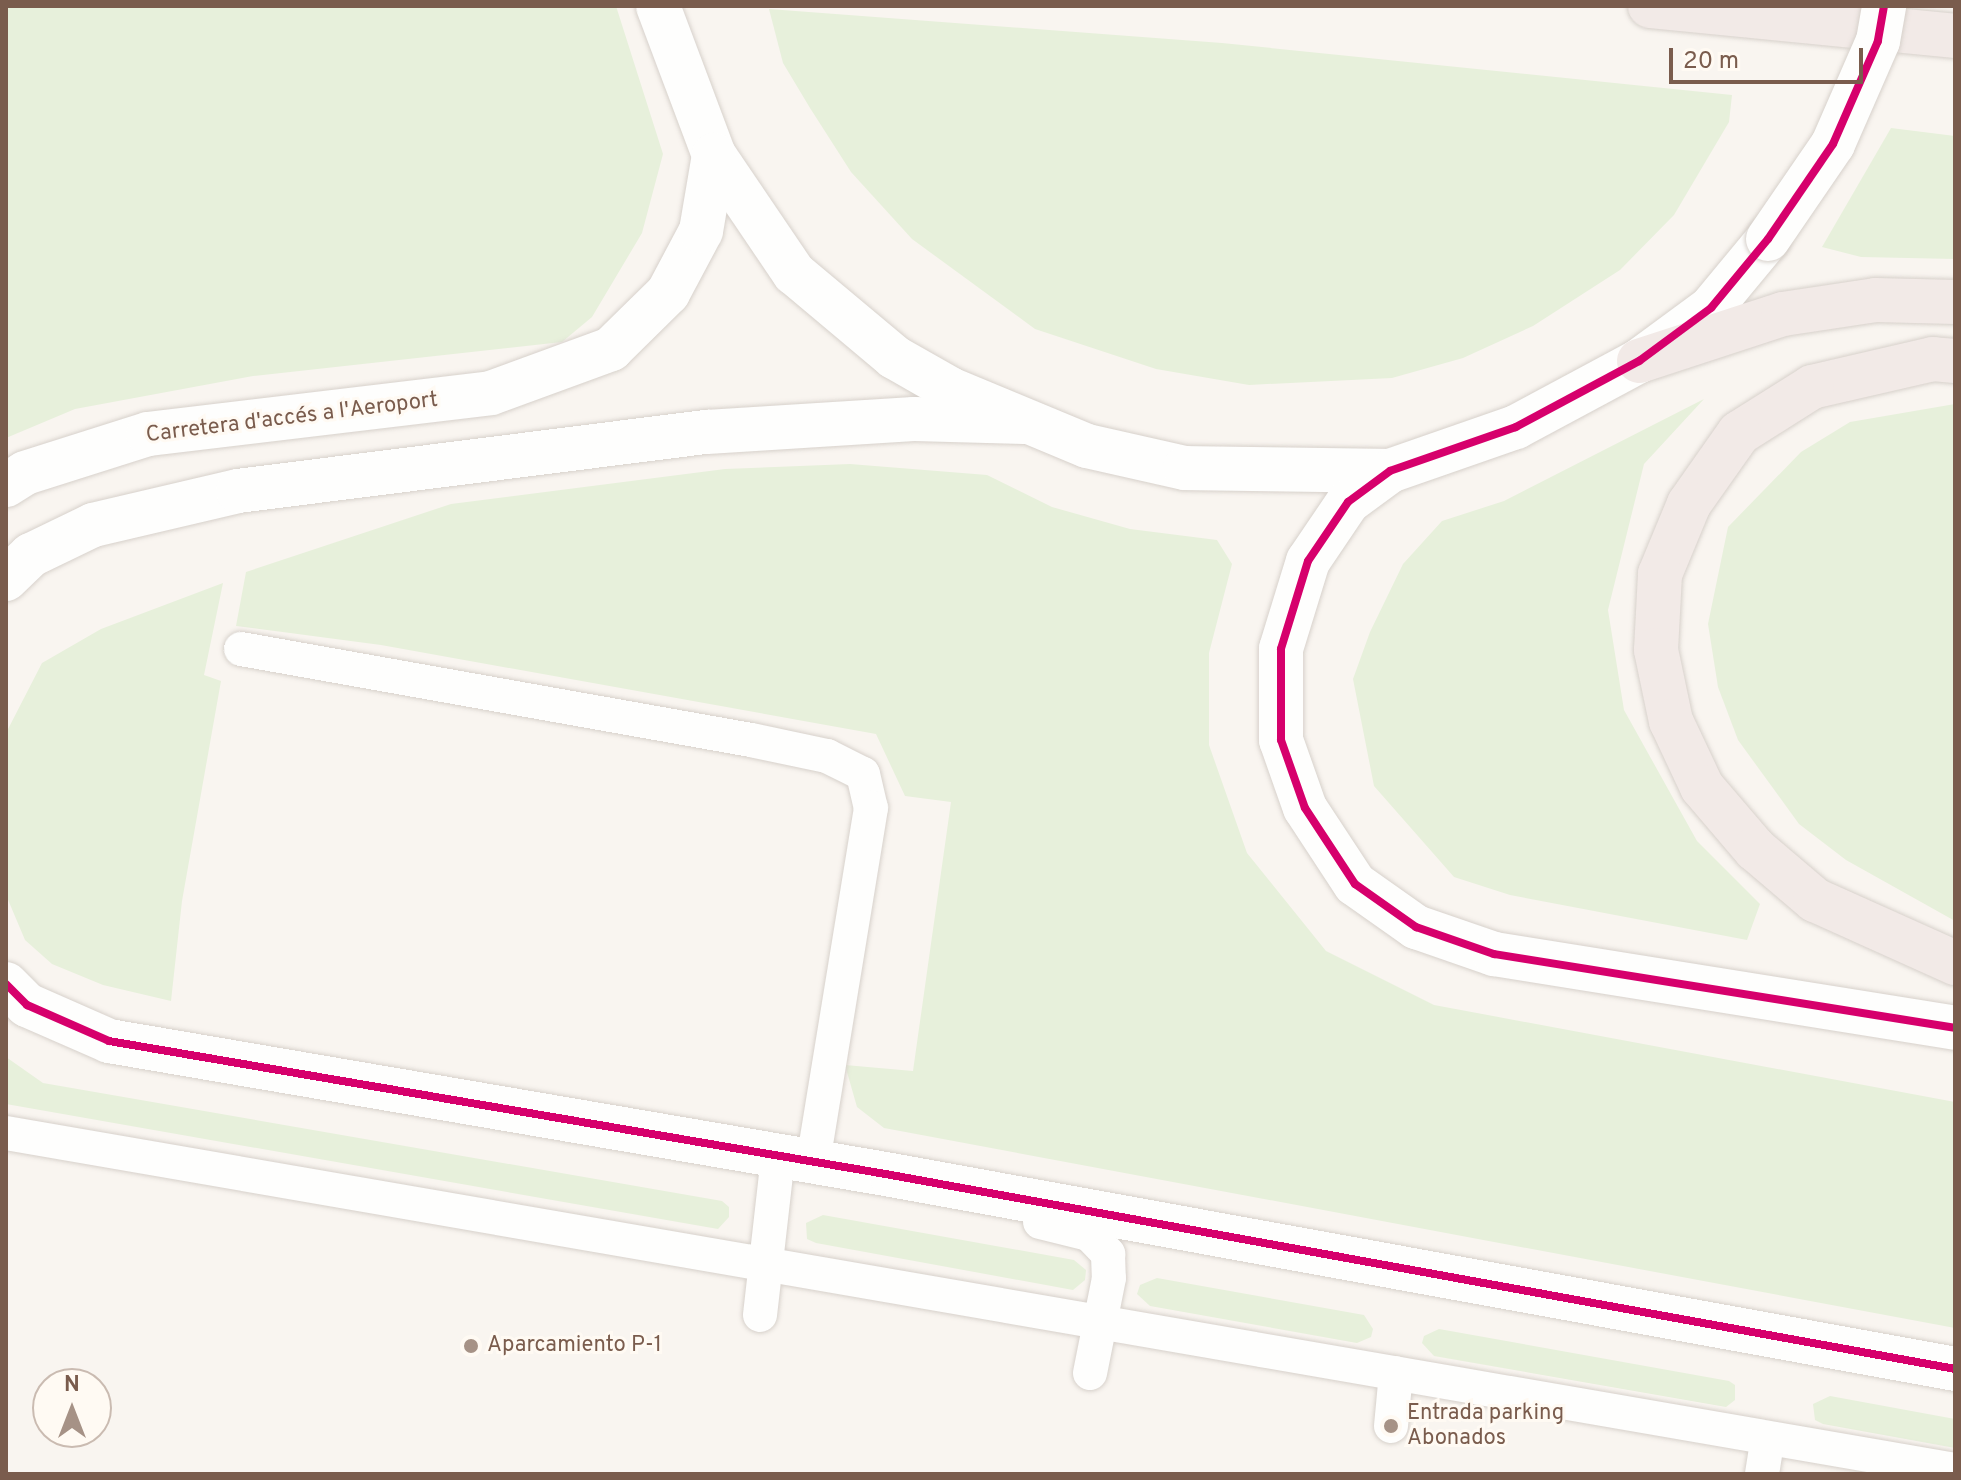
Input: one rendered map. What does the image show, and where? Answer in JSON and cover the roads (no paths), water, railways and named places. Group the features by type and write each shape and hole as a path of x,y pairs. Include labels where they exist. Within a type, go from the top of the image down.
{"highway":[{"path":"1650,6 1955,36"},
{"path":"1639,361 1783,314 1876,300 1955,302"},
{"path":"1955,361 1933,359 1812,387 1739,433 1689,504 1660,574 1656,650 1671,721 1702,787 1755,849 1815,900 1955,963"}],"street":[{"path":"658,6 714,155 794,273 894,357 1024,422 1087,446 1185,468 1390,471"},
{"path":"1884,6 1878,41 1833,144 1768,239 1711,308 1639,361 1516,427 1390,471 1348,502 1308,561 1281,649 1281,740 1305,808 1355,884 1416,927 1494,954 1934,1024"},
{"name":"Carretera d'accés a l'Aeroport","path":"6,485 25,473 148,434 491,393 611,349 668,293 701,231 714,155"},
{"path":"6,579 31,555 93,525 238,491 707,432 914,419 1024,422"},
{"path":"6,984 27,1005 109,1041 891,1175 1955,1369"}],"lane":[{"path":"241,649 751,740 827,756 863,774 871,808 796,1160 766,1265 760,1315"},
{"path":"1934,1024 1955,1044"},
{"path":"6,1133 1955,1470"},
{"path":"891,1175 1089,1234 1108,1254 1109,1278 1090,1373"},
{"path":"1391,1426 1396,1373"},
{"path":"1762,1474 1768,1438"}],"place":[{"name":"Aparcamiento P-1","path":"471,1346"},
{"name":"Entrada parking Abonados","path":"1391,1426"}]}
